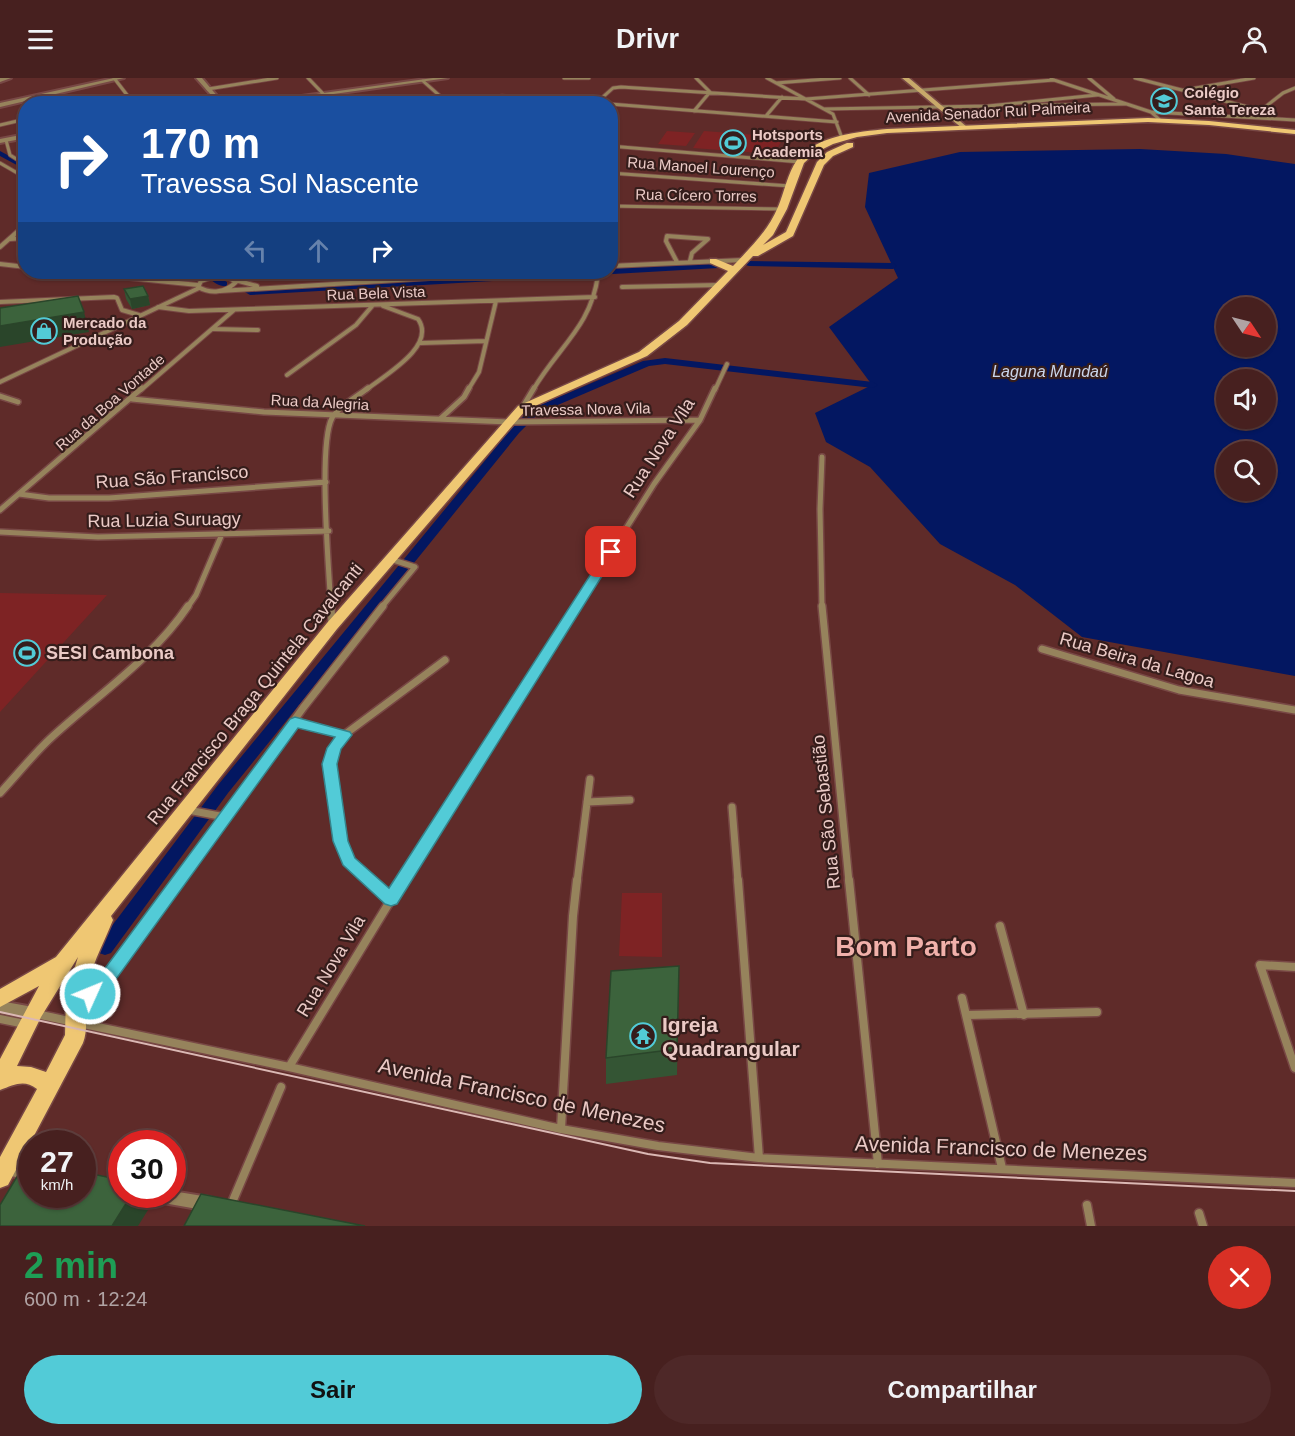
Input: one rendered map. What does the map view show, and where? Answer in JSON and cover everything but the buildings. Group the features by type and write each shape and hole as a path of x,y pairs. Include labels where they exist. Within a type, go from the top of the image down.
{"main road":[{"path":"905,78 943,107 965,128"},
{"name":"Avenida Senador Rui Palmeira","path":"430,513 522,408 643,354 683,323 768,235 782,209 800,162 812,151 842,138 888,131 1160,120 1180,124 1289,134"},
{"name":"Avenida Senador Rui Palmeira","path":"747,257 781,242 790,234 824,159 836,151 857,143 883,139 1180,124 1255,128 1289,134 1295,139"},
{"path":"792,180 814,179"},
{"path":"709,261 726,264 733,269"},
{"name":"Rua Francisco Braga Quintela Cavalcanti","path":"64,961 112,901 191,810 332,626 396,561 430,513"},
{"path":"2,1171 73,1043 79,1024 75,1008 76,995 86,963 112,901"},
{"path":"0,999 64,961"},
{"path":"0,1080 64,961"},
{"path":"0,1080 21,1073 32,1074 49,1086"}],"street":[{"path":"0,80 8,78"},
{"path":"39,96 117,78 129,96"},
{"path":"199,78 215,96"},
{"path":"208,89 277,78"},
{"path":"308,78 325,96"},
{"path":"301,96 446,78"},
{"path":"564,78 590,78"},
{"path":"696,78 710,92"},
{"path":"767,78 835,116 842,138"},
{"path":"776,83 840,78"},
{"path":"850,78 869,94"},
{"path":"1048,78 1151,112 1295,120"},
{"path":"1089,78 1114,100"},
{"path":"1135,78 1260,110"},
{"path":"1183,90 1254,78"},
{"path":"604,96 615,88 643,87 806,99 1054,80"},
{"path":"423,81 441,96"},
{"path":"1260,110 1283,93 1295,88"},
{"path":"694,111 710,92"},
{"path":"988,106 1096,95"},
{"path":"766,116 782,97"},
{"path":"0,105 18,101"},
{"path":"824,109 1125,104"},
{"path":"618,105 837,122"},
{"path":"1260,110 1261,118"},
{"path":"1151,112 1160,120"},
{"path":"1252,117 1255,128"},
{"path":"18,121 0,127 10,155 18,160"},
{"path":"618,147 800,162"},
{"path":"0,163 18,173"},
{"path":"0,171 7,167"},
{"name":"Rua Manoel Lourenço","path":"618,173 792,180"},
{"name":"Rua Cícero Torres","path":"618,206 782,209"},
{"path":"0,247 18,231"},
{"path":"677,262 666,241 666,236 708,239 692,253 690,261"},
{"path":"9,239 18,238"},
{"path":"709,261 747,257"},
{"path":"618,266 747,257"},
{"path":"0,264 18,266"},
{"path":"130,279 220,291 409,279"},
{"path":"0,381 158,307 198,287 208,279"},
{"path":"522,408 539,379 582,324 595,297 597,279"},
{"path":"220,291 235,285 235,280 246,284 273,287"},
{"path":"622,288 719,285"},
{"path":"0,302 114,297 117,298 122,310 139,315"},
{"name":"Rua Bela Vista","path":"158,307 189,311 234,310 595,297"},
{"path":"440,418 472,386 479,372 496,301"},
{"path":"287,375 356,325 373,305"},
{"path":"379,305 418,319 423,328 421,343"},
{"name":"Rua da Boa Vontade","path":"0,510 234,310"},
{"path":"213,329 258,330"},
{"path":"332,626 326,482 328,423 333,416 375,384 421,343 486,341"},
{"name":"Rua Nova Vila","path":"289,1067 391,899 665,467 700,420 726,366"},
{"path":"0,396 18,402"},
{"name":"Rua da Alegria","path":"132,399 236,410 333,416 511,422"},
{"name":"Travessa Nova Vila","path":"511,422 624,419 700,420"},
{"name":"Rua São Sebastião","path":"822,457 820,509 823,629 878,1164"},
{"name":"Rua São Francisco","path":"19,495 49,498 109,498 326,482"},
{"name":"Rua Luzia Suruagy","path":"0,532 98,537 328,531"},
{"path":"0,793 52,737 127,673 174,627 196,595 222,534"},
{"path":"76,995 90,994 100,988 353,642 414,569 413,566 396,561"},
{"name":"Rua Beira da Lagoa","path":"1042,649 1179,690 1295,710"},
{"path":"391,899 348,861 340,841 330,764 334,748 344,735 445,660"},
{"path":"295,722 344,735"},
{"path":"561,1129 573,916 591,778"},
{"path":"587,802 630,800"},
{"path":"732,807 759,1158"},
{"path":"191,810 225,817"},
{"path":"1000,926 1024,1015"},
{"path":"1295,967 1260,965 1295,1068"},
{"path":"962,998 1002,1168"},
{"name":"Avenida Francisco de Menezes","path":"0,1007 31,1019 79,1024 289,1067 561,1129 658,1146 759,1158 1295,1183"},
{"path":"968,1016 1097,1012"},
{"path":"0,1019 31,1019"},
{"path":"186,1200 236,1209 281,1087"},
{"path":"2,1171 18,1172"},
{"path":"1087,1205 1091,1226"},
{"path":"1199,1213 1203,1226"}],"shaded area":[{"path":"667,131 695,133 686,146 658,144"},
{"path":"704,131 784,137 774,154 693,148"},
{"name":"SESI Cambona","path":"0,593 107,595 0,712"},
{"path":"622,893 662,893 662,957 619,956"}],"water":[{"name":"Laguna Mundaú","path":"1140,149 1226,154 1295,164 1295,676 1082,637 1015,585 940,544 870,467 826,442 815,413 872,385 829,327 898,278 865,207 869,173 960,152"}],"waterway":[{"path":"0,153 18,163"},
{"path":"749,263 893,266"},
{"path":"618,271 715,266"},
{"path":"216,279 224,284"},
{"path":"250,292 483,279"},
{"path":"105,948 223,789 515,431 535,411 647,363 665,361 873,385"}],"tram line":[{"path":"0,1012 648,1154 710,1163 1295,1191"}],"place":[{"name":"Colégio Santa Tereza","path":"1164,101"},
{"name":"Hotsports Academia","path":"733,143"},
{"name":"Mercado da Produção","path":"44,331"},
{"name":"SESI Cambona","path":"27,653"},
{"name":"Igreja Quadrangular","path":"643,1036"}],"district":[{"name":"Bom Parto","path":"906,946"}],"route":[{"path":"90,994 100,988 295,722 344,735 334,748 330,764 340,841 348,861 391,899 611,552"}]}
